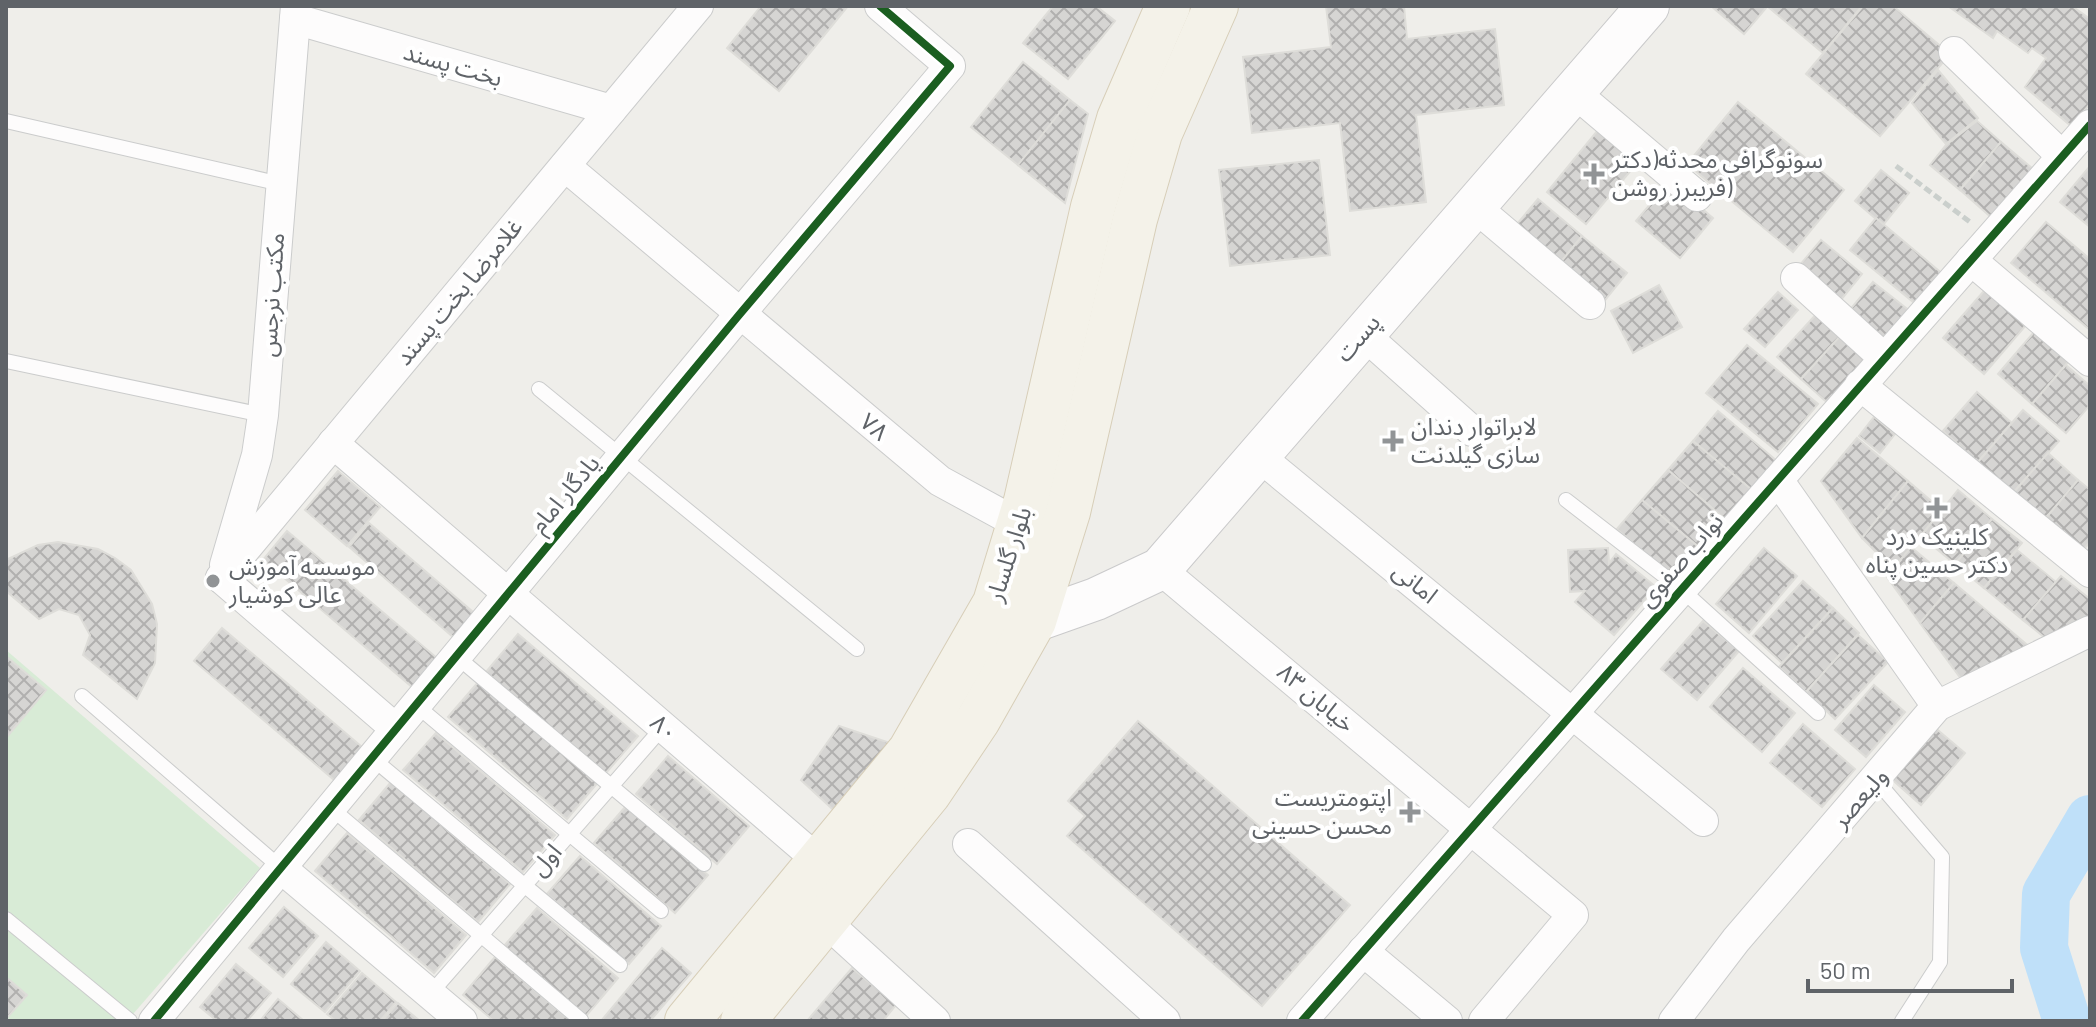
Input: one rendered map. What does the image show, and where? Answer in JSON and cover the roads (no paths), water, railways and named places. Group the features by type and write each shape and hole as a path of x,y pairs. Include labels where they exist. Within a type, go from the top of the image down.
{"main road":[{"name":"بلوار گلسار","path":"687,1021 910,751 995,603 1019,524 1093,207 1119,119 1168,6"},
{"name":"بلوار گلسار","path":"743,1021 929,793 978,720 1034,621 1068,512 1143,190 1160,133 1216,6"}],"street":[{"name":"غلامرضا بخت پسند","path":"221,578 698,6"},
{"name":"یادگار امام","path":"165,1014 508,593 950,66 880,6"},
{"name":"پست","path":"1034,621 1096,599 1160,569 1256,454 1648,6"},
{"name":"بخت پسند","path":"295,13 611,110"},
{"name":"مکتب نرجس","path":"221,578 257,455 263,415 295,13"},
{"path":"1954,52 2080,141"},
{"path":"1574,92 1697,196"},
{"name":"نواب صفوی","path":"1302,1021 1860,385 2080,141"},
{"path":"565,166 739,315"},
{"path":"1474,206 1590,304"},
{"path":"1981,249 2090,361"},
{"path":"1796,278 1884,358"},
{"name":"۷۸","path":"739,315 940,481 1019,524"},
{"path":"1362,333 1472,431"},
{"path":"1860,385 2090,572"},
{"name":"۸۰","path":"333,443 820,862"},
{"name":"امانی","path":"1256,454 1703,821"},
{"path":"257,455 264,473 272,480 299,484"},
{"path":"1778,480 1937,706"},
{"name":"خیابان ۸۳","path":"1160,569 1573,915 1484,1021"},
{"path":"221,578 396,729"},
{"name":"ولیعصر","path":"1674,1021 1736,940 1937,706 2022,668 2090,631"},
{"path":"968,844 1165,1021"},
{"path":"281,868 462,1021"},
{"path":"826,922 935,1021"},
{"path":"1363,951 1447,1021"}],"lane":[{"path":"6,121 281,184"},
{"path":"6,361 263,415"},
{"path":"539,389 857,649"},
{"path":"1566,500 1681,589 1818,713"},
{"path":"456,656 704,864"},
{"path":"82,696 281,868"},
{"path":"416,705 661,911"},
{"name":"اول","path":"430,994 663,727"},
{"path":"372,758 620,965"},
{"path":"1876,780 1942,857 1940,962 1902,1021"},
{"path":"331,808 581,1020"},
{"path":"6,919 130,1021"}],"waterway":[{"path":"2067,1021 2044,948 2046,894 2090,819"}],"place":[{"name":"سونوگرافی محدثه(دکتر فریبرز روشن)","path":"1594,174"},
{"name":"لابراتوار دندان سازی گیلدنت","path":"1393,441"},
{"name":"کلینیک درد دکتر حسین پناه","path":"1937,508"},
{"name":"موسسه آموزش عالی کوشیار","path":"213,581"},
{"name":"اپتومتریست محسن حسینی","path":"1410,812"}]}
